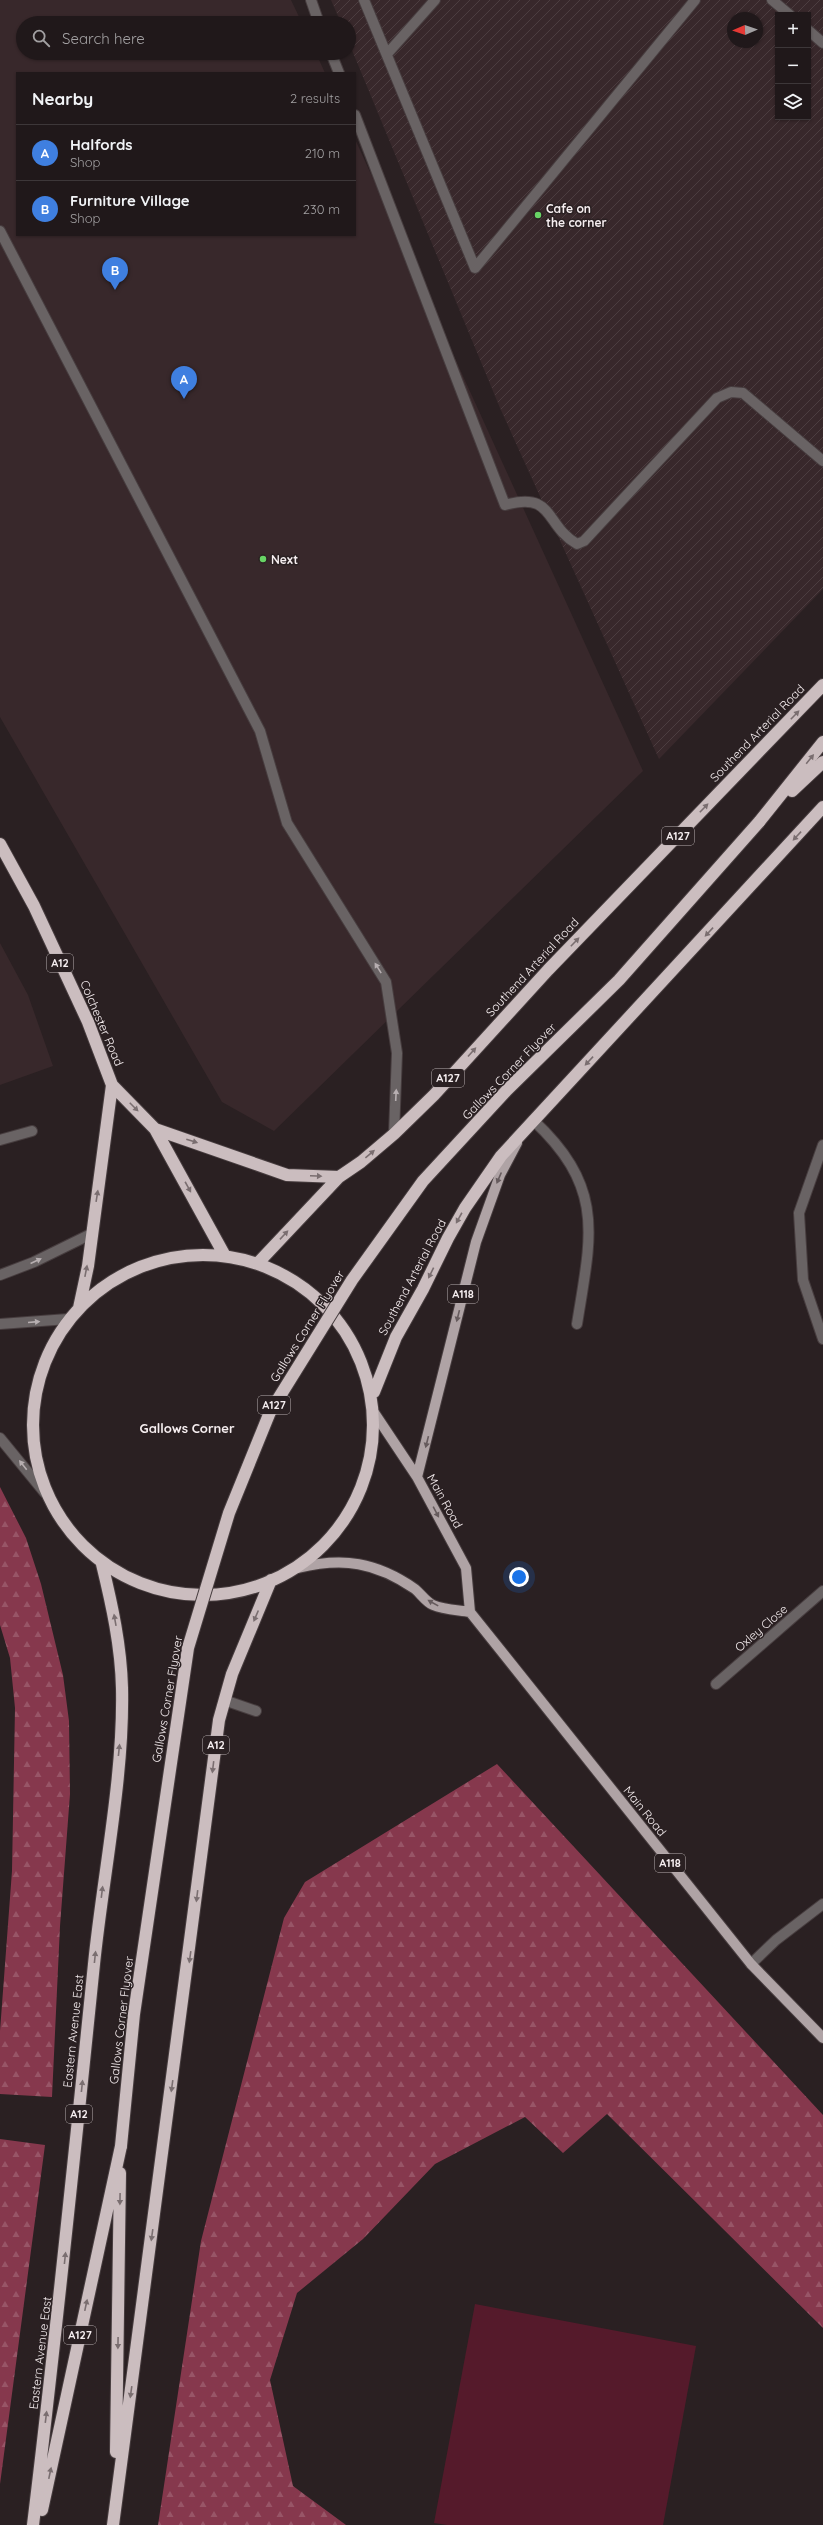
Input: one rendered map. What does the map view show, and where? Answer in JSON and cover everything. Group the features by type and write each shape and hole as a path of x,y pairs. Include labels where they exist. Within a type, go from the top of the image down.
{"highway":[{"name":"Southend Arterial Road","path":"258,1263 339,1177 361,1162 394,1134 434,1095 548,970 823,685"},
{"name":"A127","path":"759,822 823,742"},
{"name":"A127","path":"759,822 823,762"},
{"name":"Southend Arterial Road","path":"374,1392 396,1337 465,1208 501,1156 823,807"},
{"name":"Gallows Corner Flyover","path":"121,2146 134,2014 188,1648 229,1513 270,1412 352,1280 423,1181 507,1090 619,980 759,822"},
{"name":"Colchester Road","path":"0,844 34,906 88,1022 112,1085 155,1129 225,1256"},
{"name":"Colchester Road","path":"78,1308 88,1266 91,1234 112,1085"},
{"path":"155,1129 287,1175 339,1177"},
{"path":"190,1254 225,1256 258,1263 287,1277 314,1296 337,1320 355,1348 374,1392 372,1448 363,1483 348,1515 326,1544 298,1568 251,1590 199,1597 148,1588 102,1564 69,1532 45,1493 33,1449 33,1403 44,1358 68,1319 78,1308 93,1294 122,1274 155,1260 190,1254"},
{"name":"Eastern Avenue East","path":"33,2525 61,2296 97,1939 122,1721 122,1686 116,1628 102,1564"},
{"name":"A12","path":"112,2525 194,1926 214,1757 224,1700 232,1674 271,1580"},
{"name":"A127","path":"115,2508 121,2146"},
{"name":"A127","path":"38,2525 121,2146"}],"main road":[{"name":"A118","path":"418,1477 483,1222 500,1175 516,1144 533,1120"},
{"name":"Main Road","path":"373,1411 418,1477 466,1568 470,1612 751,1964 823,2038"},
{"path":"298,1568 322,1562 344,1561 365,1565 415,1590 433,1605 470,1612"}],"street":[{"path":"311,0 317,16"},
{"path":"364,0 475,268 695,0"},
{"path":"387,54 435,0"},
{"path":"772,0 786,12"},
{"path":"811,33 823,43"},
{"path":"334,60 339,72"},
{"path":"356,118 505,505 530,500 541,505 569,539 577,544 584,541 717,398 731,392 743,393 823,461"},
{"path":"0,231 260,732 287,823 386,982 397,1054 394,1134"},
{"path":"533,1120 556,1141 578,1181 587,1206 590,1244 577,1324"},
{"path":"0,1140 32,1131"},
{"path":"823,1145 800,1213 803,1280 823,1339"},
{"path":"0,1275 34,1262 91,1234"},
{"path":"0,1324 68,1319"},
{"path":"0,1438 45,1493"},
{"name":"Oxley Close","path":"716,1684 823,1591"},
{"path":"224,1700 256,1711"},
{"path":"751,1964 776,1940 823,1904"}],"shaded area":[{"path":"0,0 291,0 299,16 16,16 16,60 319,60 325,72 16,72 16,236 356,236 356,141 643,771 274,1131 222,1102 0,717"},
{"path":"331,0 823,0 823,589 659,759 500,408 356,60 356,16 338,16"},
{"path":"0,943 28,995 53,1066 0,1085"},
{"path":"475,2304 696,2346 663,2525 447,2525 434,2523"}],"green space":[{"path":"0,1487 26,1538 41,1584 63,1675 69,1721 70,1794 60,1926 52,2097 0,2094 0,2031 12,1871 15,1708 10,1658 0,1625"},
{"path":"497,1764 823,2115 823,2328 607,2114 563,2153 525,2117 435,2164 363,2239 297,2293 270,2380 293,2486 346,2525 158,2525 201,2241 284,1918 305,1882"},
{"path":"0,2139 45,2145 0,2484"}],"place":[{"name":"Cafe on the corner","path":"538,215"},
{"name":"Furniture Village","path":"115,290"},
{"name":"Halfords","path":"184,399"},
{"name":"Next","path":"263,559"}],"district":[{"name":"Gallows Corner","path":"187,1428"}]}
